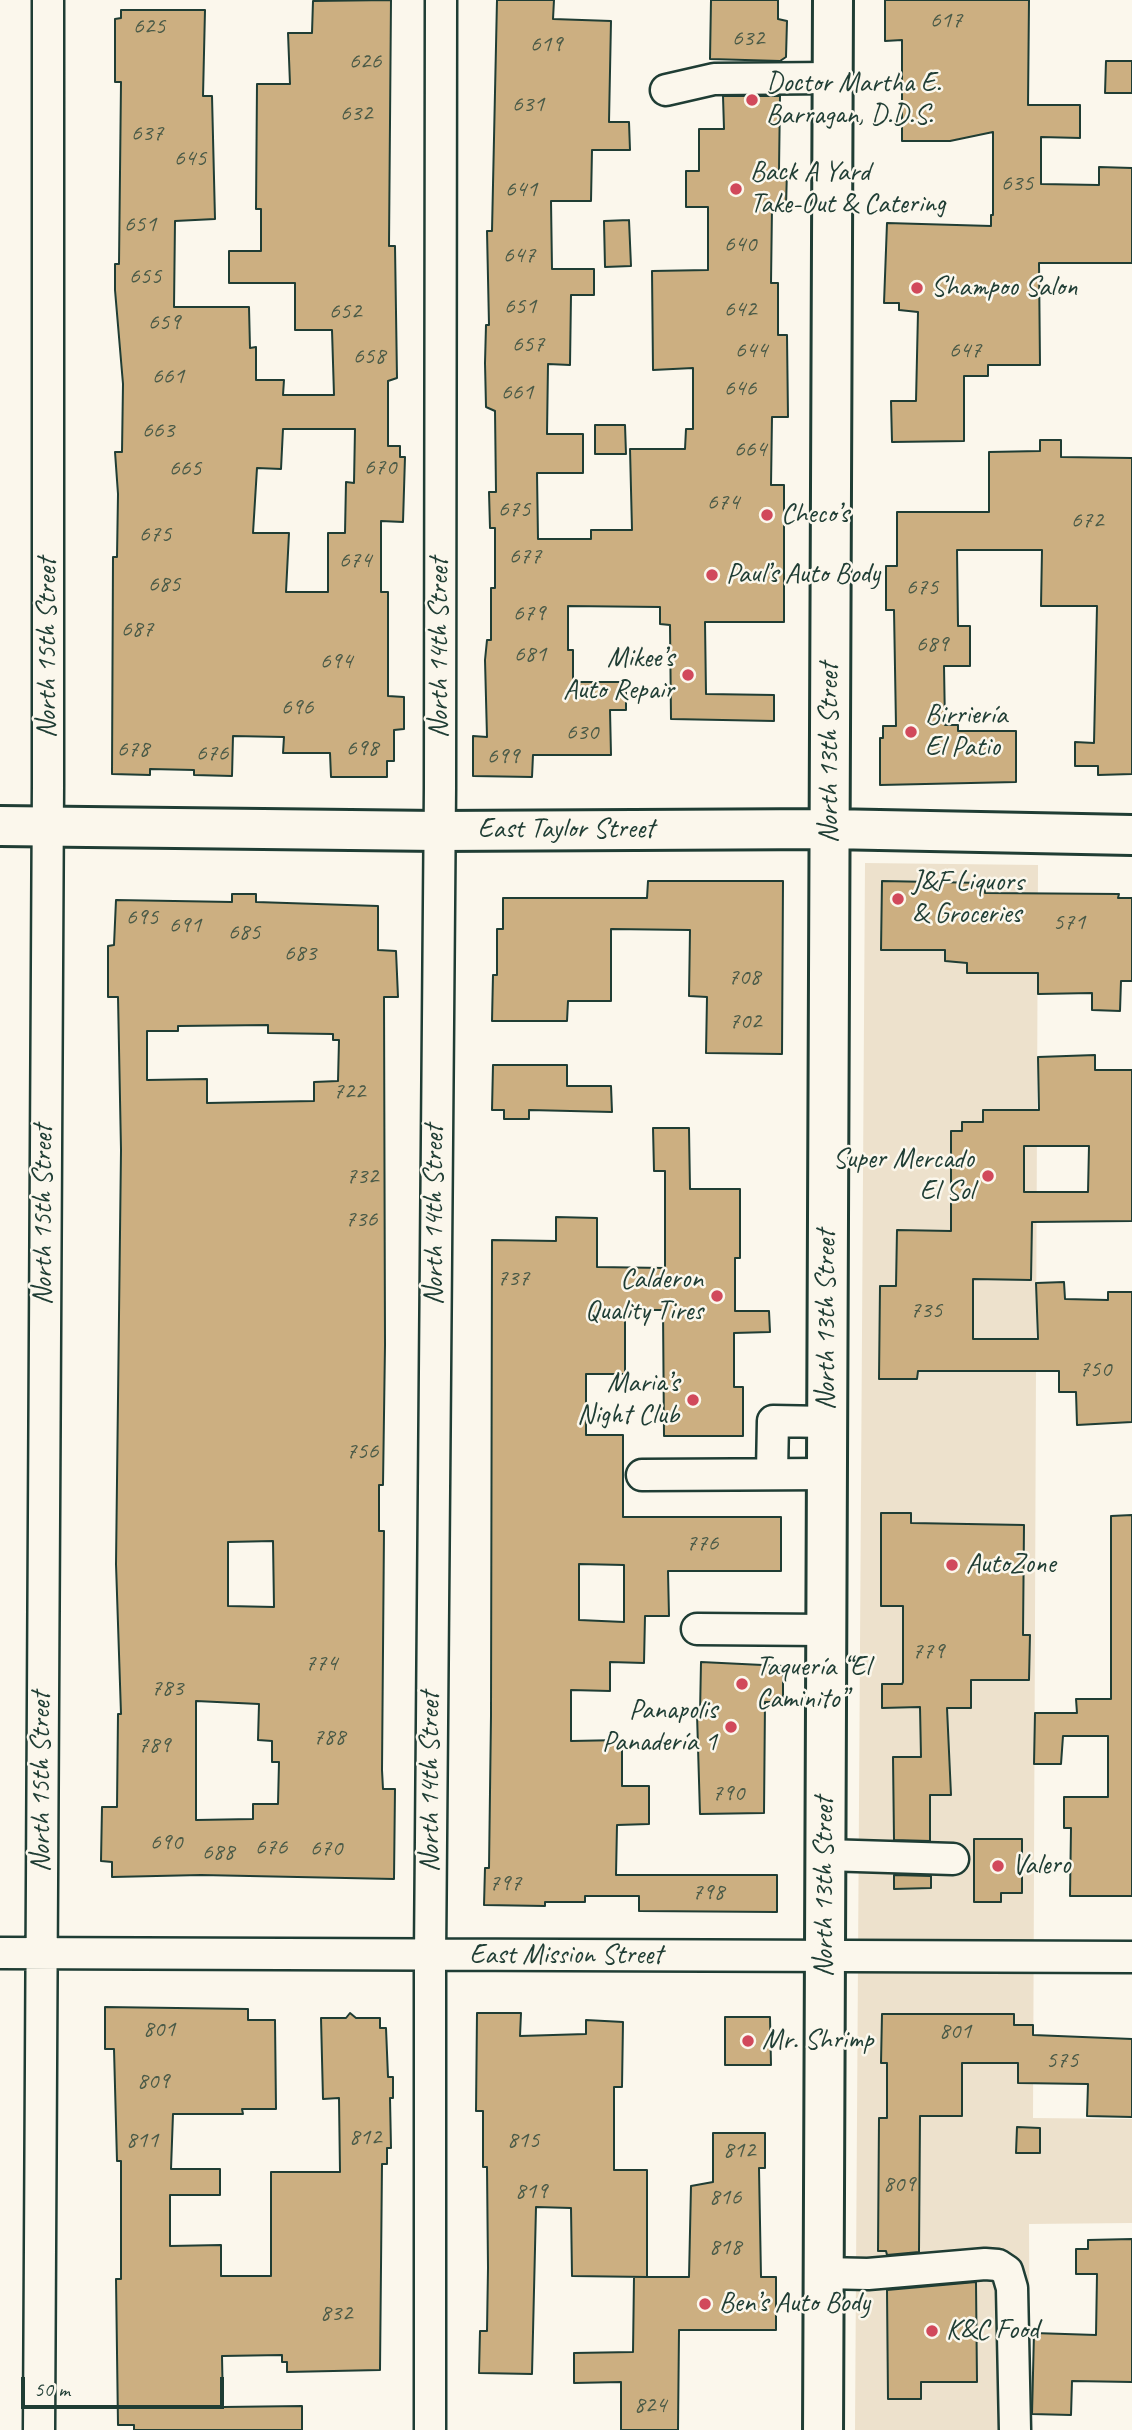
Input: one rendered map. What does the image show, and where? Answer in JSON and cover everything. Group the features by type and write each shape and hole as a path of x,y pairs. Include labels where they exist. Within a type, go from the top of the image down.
{"main road":[{"name":"North 13th Street","path":"823,2430 833,0"},
{"name":"East Taylor Street","path":"0,826 438,831 829,829 1132,835"}],"street":[{"name":"North 15th Street","path":"39,2430 48,0"},
{"name":"North 14th Street","path":"430,2430 430,1955 441,0"},
{"path":"666,90 714,79 832,78"},
{"path":"772,1472 773,1421 827,1422"},
{"path":"642,1475 772,1472 827,1474"},
{"path":"697,1629 826,1630"},
{"path":"825,1855 953,1859"},
{"name":"East Mission Street","path":"0,1953 1132,1957"},
{"path":"824,2273 868,2274 985,2264 998,2265 1007,2271 1012,2288 1015,2430"}],"shaded area":[{"path":"865,863 1038,865 1033,2118 1132,2119 1132,2223 1029,2224 1030,2430 855,2430"}],"building":[{"path":"391,0 389,246 395,246 397,378 388,381 388,446 400,446 400,457 405,457 403,522 381,521 381,592 388,592 388,696 404,697 404,729 394,730 394,761 387,761 387,777 331,777 330,753 283,753 284,737 233,736 232,776 194,775 194,770 150,769 150,775 112,774 113,557 117,557 118,494 115,452 122,452 123,384 115,290 115,264 119,264 121,82 115,82 115,19 121,18 121,10 205,10 203,96 212,96 215,219 175,221 174,307 249,307 250,348 256,347 256,380 284,380 283,395 334,395 332,330 295,330 295,283 229,283 229,251 261,251 261,209 256,209 257,84 290,84 288,33 312,33 313,1","holes":["283,429 355,429 354,483 346,482 345,533 328,533 328,592 286,592 289,533 253,533 257,468 281,469"]},
{"path":"497,0 554,0 553,19 611,21 609,122 629,122 630,150 592,150 591,201 551,201 552,269 594,269 594,295 571,295 570,365 548,364 547,434 583,434 583,473 537,473 538,539 591,539 591,530 632,530 630,449 685,449 686,429 693,429 693,368 653,370 652,271 708,270 708,207 686,207 686,171 699,171 699,129 724,129 723,96 780,96 779,170 787,170 786,207 772,207 771,283 778,283 778,335 787,335 788,417 772,417 771,485 784,485 784,622 705,622 706,694 774,695 774,721 671,719 670,625 660,624 660,607 568,606 568,650 573,650 573,682 626,682 626,710 610,710 611,755 533,755 532,777 473,776 473,736 487,737 485,660 487,640 491,640 491,588 495,588 495,528 490,528 489,492 496,492 495,411 486,407 485,363 486,325 489,325 487,231 492,231"},
{"path":"711,0 778,0 778,19 787,21 786,57 780,61 710,59"},
{"path":"885,0 1029,0 1028,105 1080,105 1080,138 1041,137 1041,184 1099,185 1099,167 1132,168 1132,263 1039,263 1040,365 988,365 988,376 964,376 964,441 892,442 891,401 916,401 918,312 899,310 899,303 884,303 887,223 991,226 993,132 950,141 902,141 902,40 885,41"},
{"path":"1106,61 1132,61 1132,93 1105,93"},
{"path":"629,220 631,266 605,267 604,221"},
{"path":"595,425 625,425 626,454 595,454"},
{"path":"1040,440 1061,440 1061,457 1132,458 1132,774 1098,775 1098,766 1075,766 1075,742 1094,743 1097,606 1041,606 1042,550 957,550 958,626 970,626 970,666 944,666 945,725 958,725 958,731 1016,731 1016,782 880,785 880,738 883,738 883,726 896,726 894,610 886,610 886,566 897,566 897,512 989,512 989,452 1040,451"},
{"path":"648,881 783,881 782,1054 706,1053 707,997 689,996 690,930 611,929 611,1001 568,1001 567,1021 492,1021 493,975 497,975 497,929 503,929 503,898 647,898"},
{"path":"882,881 984,883 985,893 1119,894 1118,898 1132,898 1132,981 1121,981 1120,1011 1092,1010 1092,993 1038,994 1038,973 967,973 967,963 945,961 945,950 881,950"},
{"path":"232,894 256,894 256,902 378,906 378,950 396,951 398,997 384,997 385,1345 383,1485 379,1485 379,1531 384,1531 382,1770 383,1789 395,1789 394,1879 201,1875 112,1877 112,1862 101,1861 102,1807 117,1807 118,1714 121,1714 116,1564 121,1150 118,997 108,997 108,946 114,945 116,900 232,902","holes":["268,1025 268,1033 333,1034 333,1040 339,1040 338,1081 314,1082 314,1101 207,1103 207,1079 147,1080 147,1031 178,1031 178,1026","273,1541 274,1607 228,1606 228,1542","196,1701 259,1704 258,1740 272,1741 272,1762 279,1762 278,1804 253,1804 253,1819 196,1820"]},
{"path":"1095,1055 1095,1070 1132,1070 1132,1221 1032,1222 1031,1280 973,1279 973,1339 1038,1339 1036,1283 1064,1282 1065,1299 1108,1300 1108,1292 1132,1292 1132,1422 1077,1425 1076,1392 1059,1392 1059,1371 918,1371 917,1379 879,1379 880,1286 896,1286 897,1230 951,1231 951,1131 962,1131 962,1122 983,1122 983,1110 1039,1110 1038,1057","holes":["1024,1146 1089,1146 1088,1192 1024,1192"]},
{"path":"493,1065 567,1065 567,1086 611,1086 612,1112 529,1110 529,1119 504,1119 504,1110 492,1110"},
{"path":"653,1128 689,1128 690,1189 740,1189 740,1258 735,1258 735,1311 769,1311 770,1332 734,1333 734,1387 743,1387 743,1436 664,1436 663,1310 625,1310 625,1374 586,1374 586,1435 623,1435 623,1517 781,1517 781,1571 668,1571 669,1616 645,1616 644,1663 610,1662 610,1691 571,1690 571,1741 622,1740 622,1786 649,1786 649,1824 617,1825 616,1875 777,1875 777,1912 639,1911 639,1896 585,1896 585,1902 545,1902 545,1906 484,1905 485,1868 489,1868 491,1716 492,1240 556,1241 556,1217 597,1218 597,1267 665,1268 665,1171 654,1171","holes":["579,1564 624,1565 624,1622 579,1620"]},
{"path":"881,1513 911,1513 911,1523 1024,1525 1023,1635 1030,1635 1029,1680 971,1680 971,1708 947,1708 951,1795 930,1795 930,1841 894,1840 893,1757 921,1757 920,1707 882,1708 882,1684 903,1682 903,1606 881,1606"},
{"path":"1132,1515 1132,1896 1070,1896 1071,1828 1064,1828 1064,1797 1108,1797 1108,1736 1063,1736 1061,1764 1034,1764 1035,1713 1077,1713 1076,1699 1111,1699 1111,1516"},
{"path":"701,1662 783,1666 783,1702 765,1702 764,1813 700,1814 697,1714 700,1714"},
{"name":"Valero","path":"974,1839 1022,1839 1022,1893 1001,1893 1001,1902 974,1902"},
{"path":"894,1875 931,1876 931,1888 894,1889"},
{"path":"105,2007 248,2009 248,2020 275,2020 276,2109 242,2109 243,2114 173,2114 171,2169 220,2169 220,2195 170,2195 170,2246 221,2245 221,2276 271,2276 271,2172 340,2172 339,2098 323,2099 321,2018 346,2018 350,2013 356,2018 380,2018 380,2028 386,2028 388,2077 393,2077 393,2098 390,2098 391,2148 387,2148 387,2164 382,2164 380,2370 287,2372 287,2362 282,2362 282,2355 222,2356 223,2407 302,2406 302,2430 134,2430 134,2425 118,2425 116,2279 121,2279 121,2161 117,2161 114,2049 105,2049"},
{"path":"477,2013 521,2013 520,2036 586,2034 586,2020 623,2022 622,2087 614,2087 614,2170 647,2170 647,2277 572,2276 571,2208 536,2207 532,2374 479,2373 480,2331 487,2331 488,2268 487,2167 483,2167 483,2111 476,2111"},
{"path":"882,2014 1014,2014 1014,2025 1033,2025 1033,2035 1132,2039 1132,2117 1087,2116 1088,2084 1018,2083 1018,2063 962,2063 962,2116 920,2116 919,2252 887,2255 886,2251 878,2251 879,2118 887,2118 887,2063 881,2063"},
{"name":"Mr. Shrimp","path":"725,2017 770,2017 771,2065 725,2065"},
{"path":"1017,2127 1040,2128 1040,2153 1016,2153"},
{"path":"713,2133 765,2133 765,2168 759,2168 761,2277 776,2277 776,2330 679,2330 678,2430 621,2430 621,2382 574,2383 574,2353 633,2352 634,2277 689,2277 691,2186 713,2182"},
{"path":"1132,2239 1132,2382 1072,2381 1071,2415 1032,2414 1034,2333 1096,2335 1097,2274 1076,2274 1076,2249 1088,2249 1088,2240"},
{"name":"K&C Food","path":"976,2282 977,2382 921,2382 921,2399 888,2399 887,2290"}],"place":[{"name":"Doctor Martha E. Barragan, D.D.S.","path":"752,100"},
{"name":"Back A Yard Take-Out & Catering","path":"736,189"},
{"name":"Shampoo Salon","path":"917,288"},
{"name":"Checo’s","path":"767,515"},
{"name":"Paul’s Auto Body","path":"712,575"},
{"name":"Mikee’s Auto Repair","path":"688,675"},
{"name":"Birriería El Patio","path":"911,732"},
{"name":"J&F Liquors & Groceries","path":"898,899"},
{"name":"Super Mercado El Sol","path":"988,1176"},
{"name":"Calderon Quality Tires","path":"717,1296"},
{"name":"Maria’s Night Club","path":"693,1400"},
{"name":"AutoZone","path":"952,1565"},
{"name":"Taquería “El Caminito”","path":"742,1684"},
{"name":"Panapolis Panadería 1","path":"731,1727"},
{"name":"Valero","path":"998,1866"},
{"name":"Mr. Shrimp","path":"748,2041"},
{"name":"Ben’s Auto Body","path":"705,2304"},
{"name":"K&C Food","path":"932,2331"}]}
